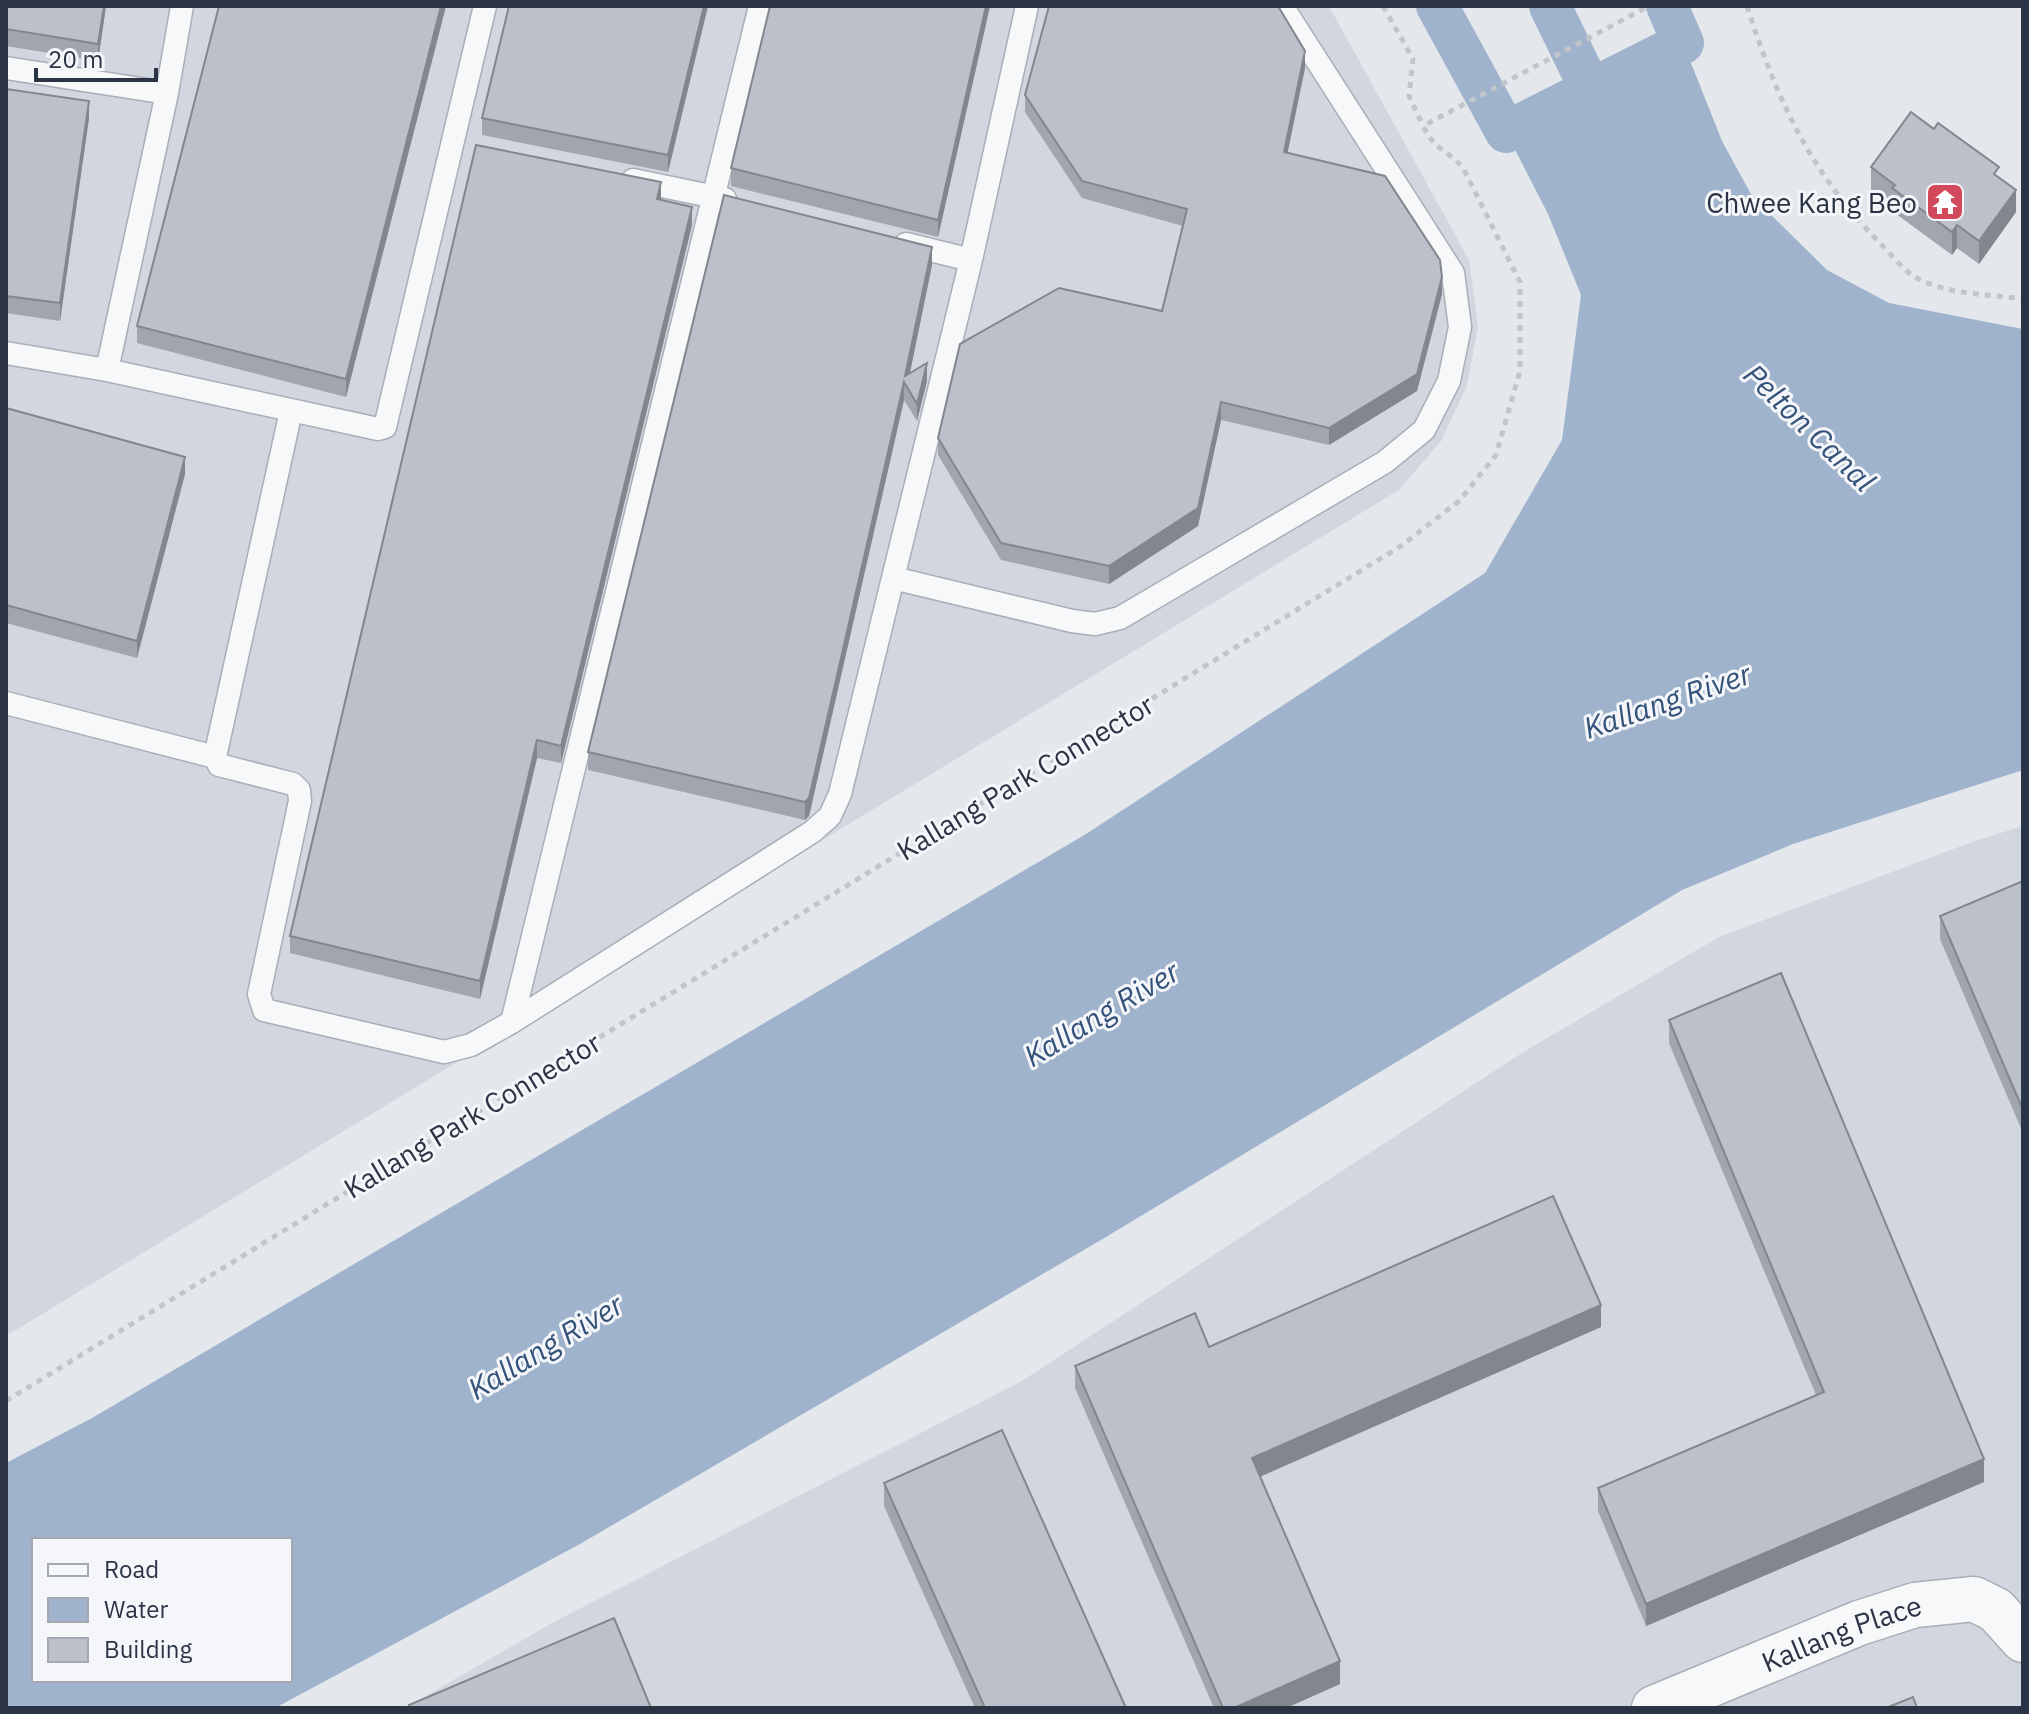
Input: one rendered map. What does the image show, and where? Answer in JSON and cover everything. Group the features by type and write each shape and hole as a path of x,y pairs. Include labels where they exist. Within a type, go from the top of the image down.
{"street":[{"name":"Kallang Place","path":"1654,1708 1859,1623 1915,1605 1974,1599 1996,1610 2023,1640"}],"lane":[{"path":"107,370 167,93 182,6"},
{"path":"6,353 107,370 378,429 385,427 485,6"},
{"path":"512,1022 760,6"},
{"path":"291,411 215,757 219,765 293,784 299,790 300,801 259,994 264,1010 444,1052 471,1045 799,840 830,816 840,794 971,260 1027,6"},
{"path":"893,578 1072,621 1095,624 1120,618 1385,462 1424,430 1449,381 1460,327 1453,273 1282,6"},
{"path":"6,68 167,93"},
{"path":"451,143 482,150"},
{"path":"606,174 744,203"},
{"path":"880,237 971,260"},
{"path":"6,703 215,757"}],"path":[{"path":"1383,6 1413,59 1409,96 1423,126 1649,6"},
{"path":"1747,6 1771,80 1842,204 1914,277 1952,290 2023,299"},
{"name":"Kallang Park Connector","path":"6,1401 1401,546 1459,501 1496,455 1520,371 1520,282 1463,168 1453,156 1433,147 1423,126"}],"shaded area":[{"path":"6,6 1329,6 1469,260 1478,326 1467,386 1441,441 1399,490 6,1336"},
{"path":"2023,826 2023,1708 405,1708 552,1623 1022,1381 1525,1051 1719,937 1972,842"}],"water":[{"name":"Kallang River","path":"1683,43 1722,141 1752,196 1827,270 1889,303 2023,329 2023,770 1793,844 1682,890 1101,1240 580,1544 275,1708 6,1708 6,1463 92,1418 1086,834 1485,573 1562,440 1581,295 1548,214 1506,132"}],"building":[{"path":"6,6 104,6 98,44 6,29"},
{"path":"219,6 441,6 346,379 137,326"},
{"path":"509,6 704,6 668,155 482,118"},
{"path":"770,6 986,6 938,220 731,168"},
{"path":"1049,6 1278,6 1305,51 1284,152 1385,176 1440,260 1442,277 1417,374 1329,428 1221,402 1198,508 1109,566 1001,543 938,438 960,344 1059,288 1162,311 1187,209 1082,181 1025,95"},
{"path":"6,89 89,101 60,303 6,296"},
{"name":"Chwee Kang Beo","path":"1911,112 1934,129 1938,123 1999,167 1994,174 2016,190 1979,241 1957,225 1952,232 1892,188 1895,185 1871,167"},
{"path":"476,145 661,182 657,199 692,207 561,746 537,740 480,981 290,936"},
{"path":"724,195 932,247 905,376 927,363 917,404 904,382 809,798 805,802 588,752"},
{"path":"6,408 185,457 137,641 6,605"},
{"path":"2023,881 2023,1110 1940,916"},
{"path":"1781,973 1984,1459 1646,1604 1598,1488 1824,1392 1669,1020"},
{"path":"1553,1196 1601,1305 1252,1458 1340,1661 1234,1708 1223,1708 1075,1366 1195,1313 1209,1347"},
{"path":"1002,1430 1126,1708 985,1708 884,1483"},
{"path":"614,1618 651,1708 410,1708 409,1705"},
{"path":"1913,1697 1917,1708 1886,1708"}],"waterway":[{"name":"Pelton Canal","path":"1437,6 1506,132 1683,43 1667,6"},
{"name":"Pelton Canal","path":"1550,6 1616,142"}],"place":[{"name":"Chwee Kang Beo","path":"1945,202"}]}
